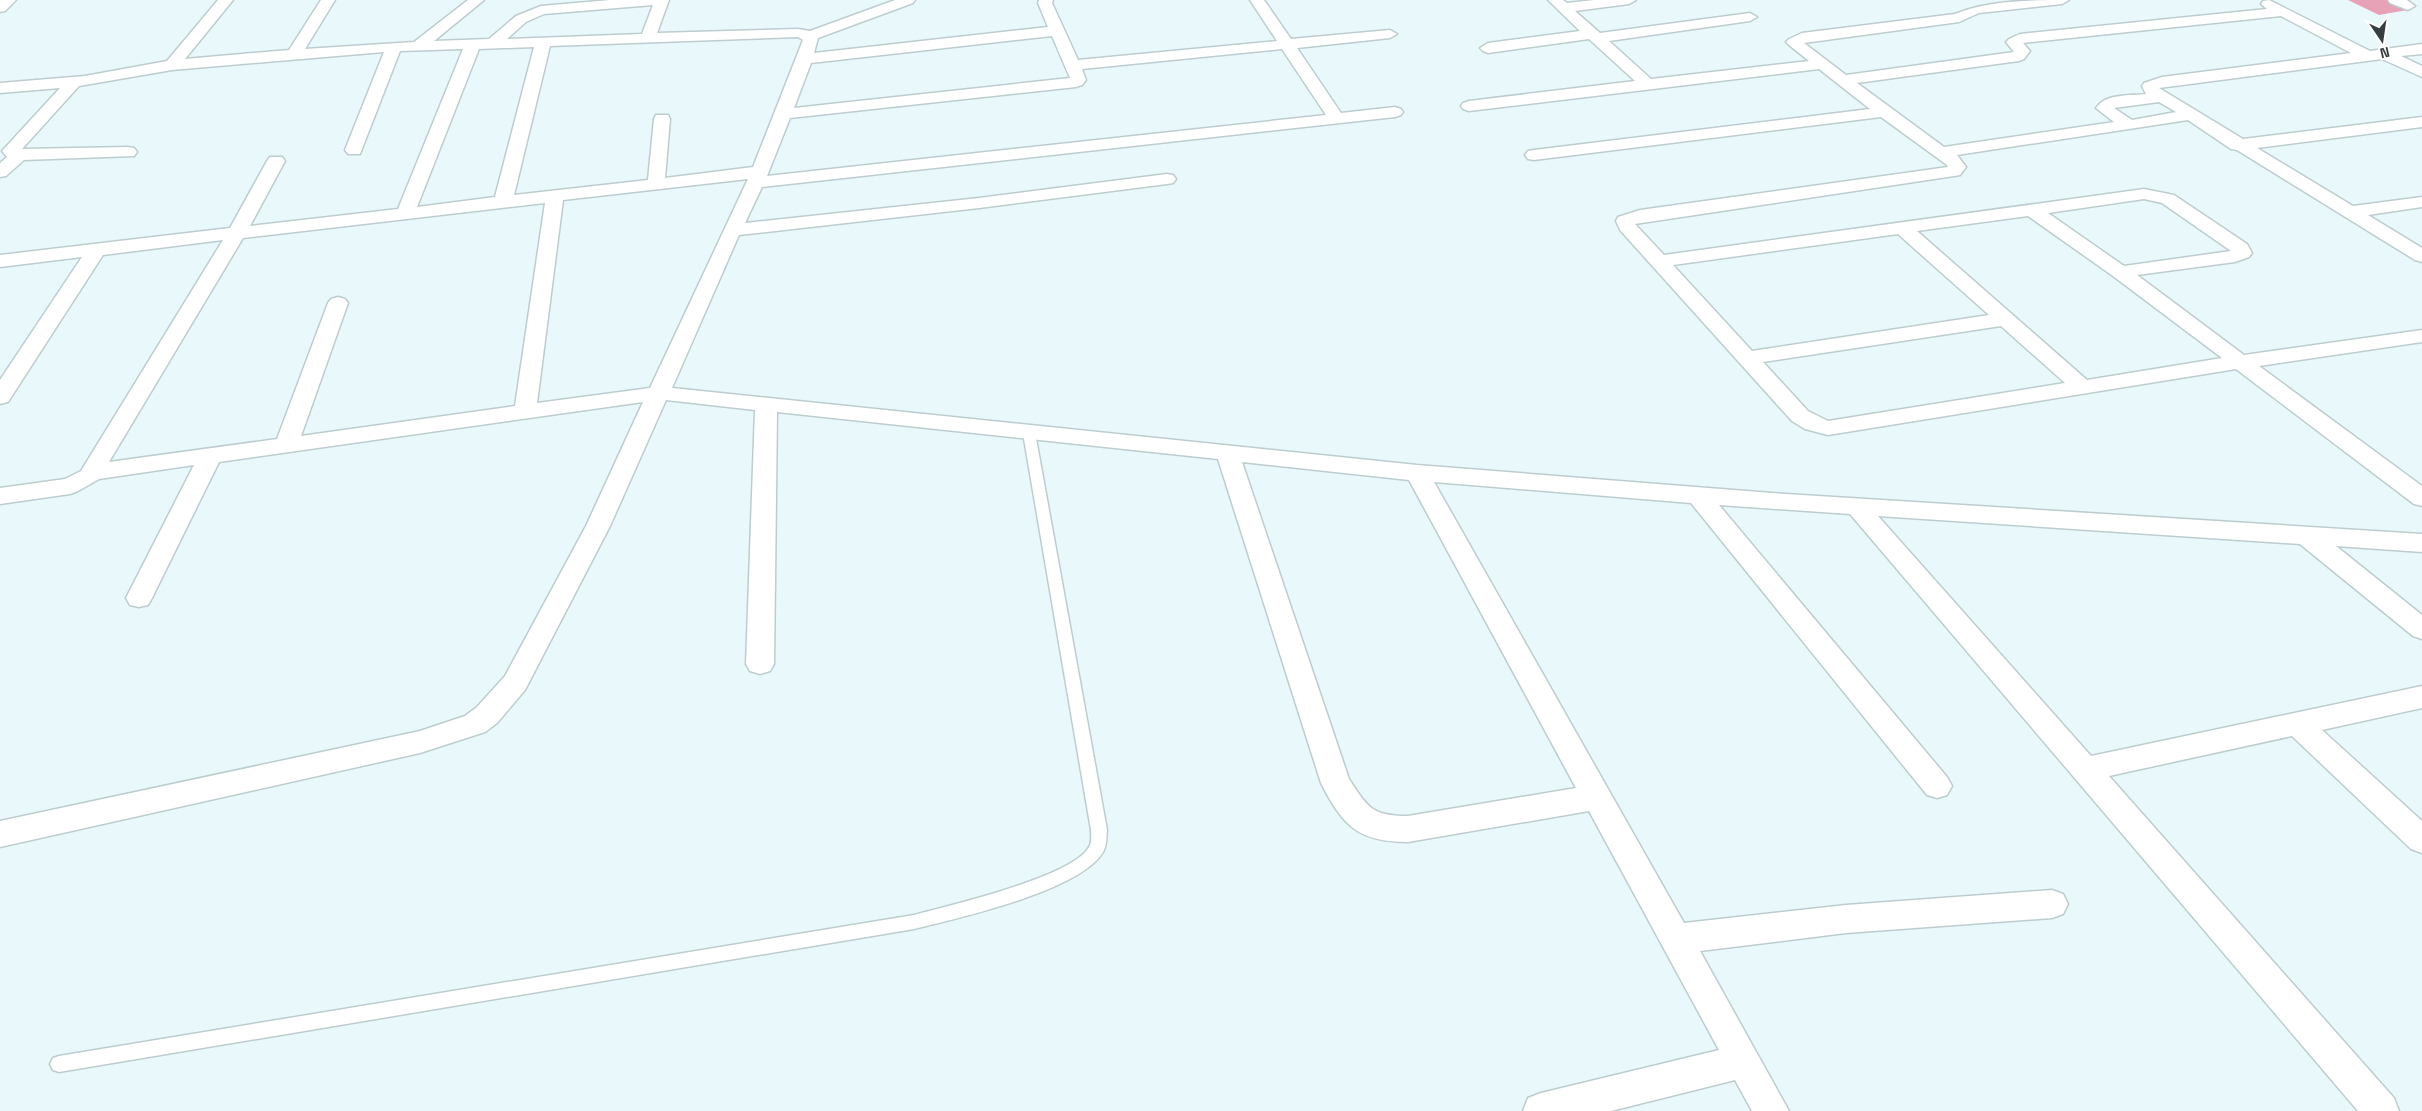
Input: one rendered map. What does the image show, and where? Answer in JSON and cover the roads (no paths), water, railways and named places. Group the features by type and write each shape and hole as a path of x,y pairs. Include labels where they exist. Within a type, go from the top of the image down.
{"street":[{"path":"0,8 9,0"},
{"path":"172,66 226,0"},
{"path":"294,54 328,0"},
{"path":"417,47 477,0"},
{"path":"491,45 522,18 541,10 662,0 648,38"},
{"path":"2,90 74,82 172,66 294,54 394,47 472,46 798,33 810,36 891,4 908,0"},
{"path":"786,114 1070,84 1078,80 1045,3 1046,0"},
{"path":"1257,0 1337,119"},
{"path":"1560,4 1629,0"},
{"path":"2062,0 1975,9 1959,18 1796,40 1796,44 1821,64 1884,112 1956,162 1957,167 1954,171 1640,216 1625,221 1627,226 1800,416 1813,424 1828,428 2239,362 2422,336"},
{"path":"2259,0 2376,55 2422,72"},
{"path":"1560,4 1648,85"},
{"path":"1842,80 2020,56 2022,51 2014,42 2020,38 2282,12"},
{"path":"1488,48 1750,17"},
{"path":"804,59 1058,31"},
{"path":"1072,65 1390,34"},
{"path":"0,834 420,742 475,724 487,716 515,683 598,526 786,114 810,36"},
{"path":"503,202 543,43"},
{"path":"405,214 472,46"},
{"path":"354,150 394,47"},
{"path":"2422,49 2162,82 2150,86 2152,91 2237,145 2422,256"},
{"path":"1469,106 1821,64"},
{"path":"74,82 11,151 18,156 128,152"},
{"path":"2127,124 2104,108 2110,103 2162,97"},
{"path":"0,261 656,184 758,177 1395,112"},
{"path":"1534,155 1884,112"},
{"path":"1942,152 2190,115"},
{"path":"656,184 662,119"},
{"path":"2237,145 2422,122"},
{"path":"0,172 18,156"},
{"path":"0,496 70,486 84,480 92,472 237,233 276,161"},
{"path":"732,230 979,203 1168,179"},
{"path":"1660,261 2033,211 2144,194 2168,200 2240,248 2242,253 2236,256 2120,272"},
{"path":"525,412 554,196"},
{"path":"2348,212 2422,202"},
{"path":"2033,211 2120,272 2422,498"},
{"path":"1903,228 2083,388"},
{"path":"0,397 96,250"},
{"path":"286,444 338,303"},
{"path":"1748,358 2006,319"},
{"path":"92,472 659,393 1417,473 1699,496 2422,543"},
{"path":"760,664 766,404"},
{"path":"1227,453 1336,783 1353,810 1372,826 1408,829 1597,798"},
{"path":"139,598 211,455"},
{"path":"1417,473 1771,1111"},
{"path":"1699,496 1937,786"},
{"path":"1857,507 2381,1111"},
{"path":"2307,536 2422,629"},
{"path":"2084,770 2422,697"},
{"path":"2297,724 2422,840"},
{"path":"1675,939 1846,918 2052,904"},
{"path":"1541,1111 1743,1061"}],"lane":[{"path":"59,1064 914,922 987,903 1062,875 1083,863 1097,848 1099,830 1029,433"}]}
